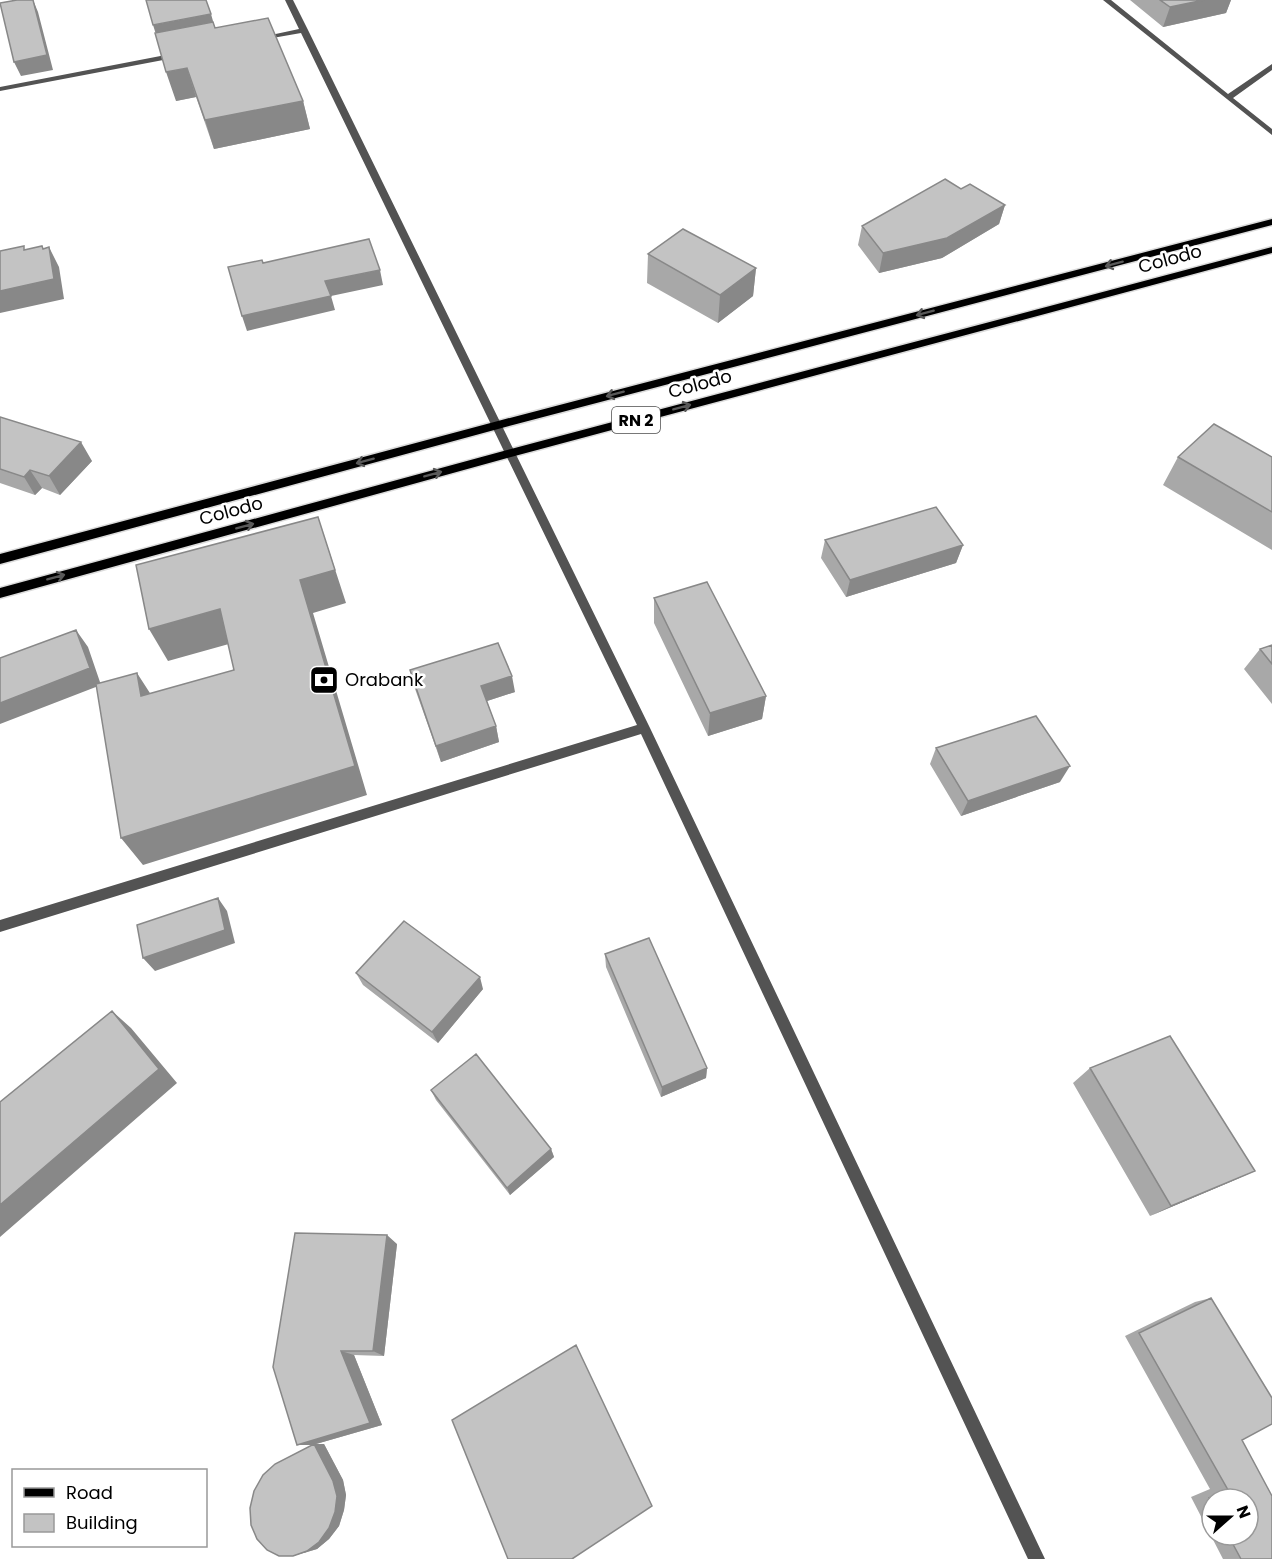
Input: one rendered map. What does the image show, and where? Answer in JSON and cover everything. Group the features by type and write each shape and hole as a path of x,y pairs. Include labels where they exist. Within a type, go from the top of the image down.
{"main road":[{"name":"Colodo","path":"0,559 498,425 1272,222"},
{"name":"Colodo","path":"0,593 511,453 1272,250"}],"street":[{"path":"289,0 644,728 1037,1559"},
{"path":"1107,0 1272,133"},
{"path":"257,39 304,30"},
{"path":"0,89 187,52"},
{"path":"1228,98 1272,66"},
{"path":"0,926 644,728"}],"building":[{"path":"33,0 47,55 14,62 0,3"},
{"path":"146,0 206,0 211,14 153,25"},
{"path":"1160,0 1204,0 1170,7"},
{"path":"268,18 303,101 205,120 187,68 166,72 155,33 213,22 215,28"},
{"path":"945,179 961,189 970,184 1005,205 947,238 883,253 862,226"},
{"path":"683,229 756,268 720,295 648,254"},
{"path":"369,239 380,270 325,281 331,296 242,316 228,267 262,260 263,263"},
{"path":"24,246 24,250 42,246 43,249 49,247 54,279 0,291 0,251"},
{"path":"0,417 81,442 49,476 30,470 24,477 0,469"},
{"path":"1214,424 1272,457 1272,512 1178,457"},
{"path":"936,507 963,545 850,580 825,540"},
{"path":"318,517 335,570 300,580 355,766 121,838 96,684 137,673 141,696 234,670 220,609 149,629 136,565"},
{"path":"707,582 766,696 710,713 654,598"},
{"path":"76,630 90,668 0,703 0,658"},
{"path":"498,643 512,676 481,686 496,726 436,746 410,670"},
{"path":"1272,645 1272,664 1260,649"},
{"path":"1036,716 1070,766 968,801 936,748"},
{"path":"218,898 225,930 143,958 137,925"},
{"path":"404,921 480,977 432,1032 356,973"},
{"path":"649,938 707,1068 662,1087 605,954"},
{"path":"112,1011 159,1069 0,1205 0,1102"},
{"path":"1170,1036 1255,1171 1171,1206 1090,1068"},
{"path":"476,1054 551,1149 507,1188 431,1090"},
{"path":"295,1233 387,1235 373,1351 341,1351 370,1423 297,1445 273,1367"},
{"path":"1211,1298 1272,1398 1272,1424 1242,1440 1272,1496 1272,1559 1241,1559 1234,1547 1260,1547 1260,1487 1226,1487 1139,1333"},
{"path":"576,1345 652,1506 572,1559 508,1559 452,1420"},
{"path":"314,1444 333,1481 337,1496 335,1512 329,1528 319,1542 307,1551 293,1556 279,1556 267,1550 257,1539 251,1525 250,1508 254,1491 263,1475 275,1464"}],"place":[{"name":"Orabank","path":"324,680"}]}
